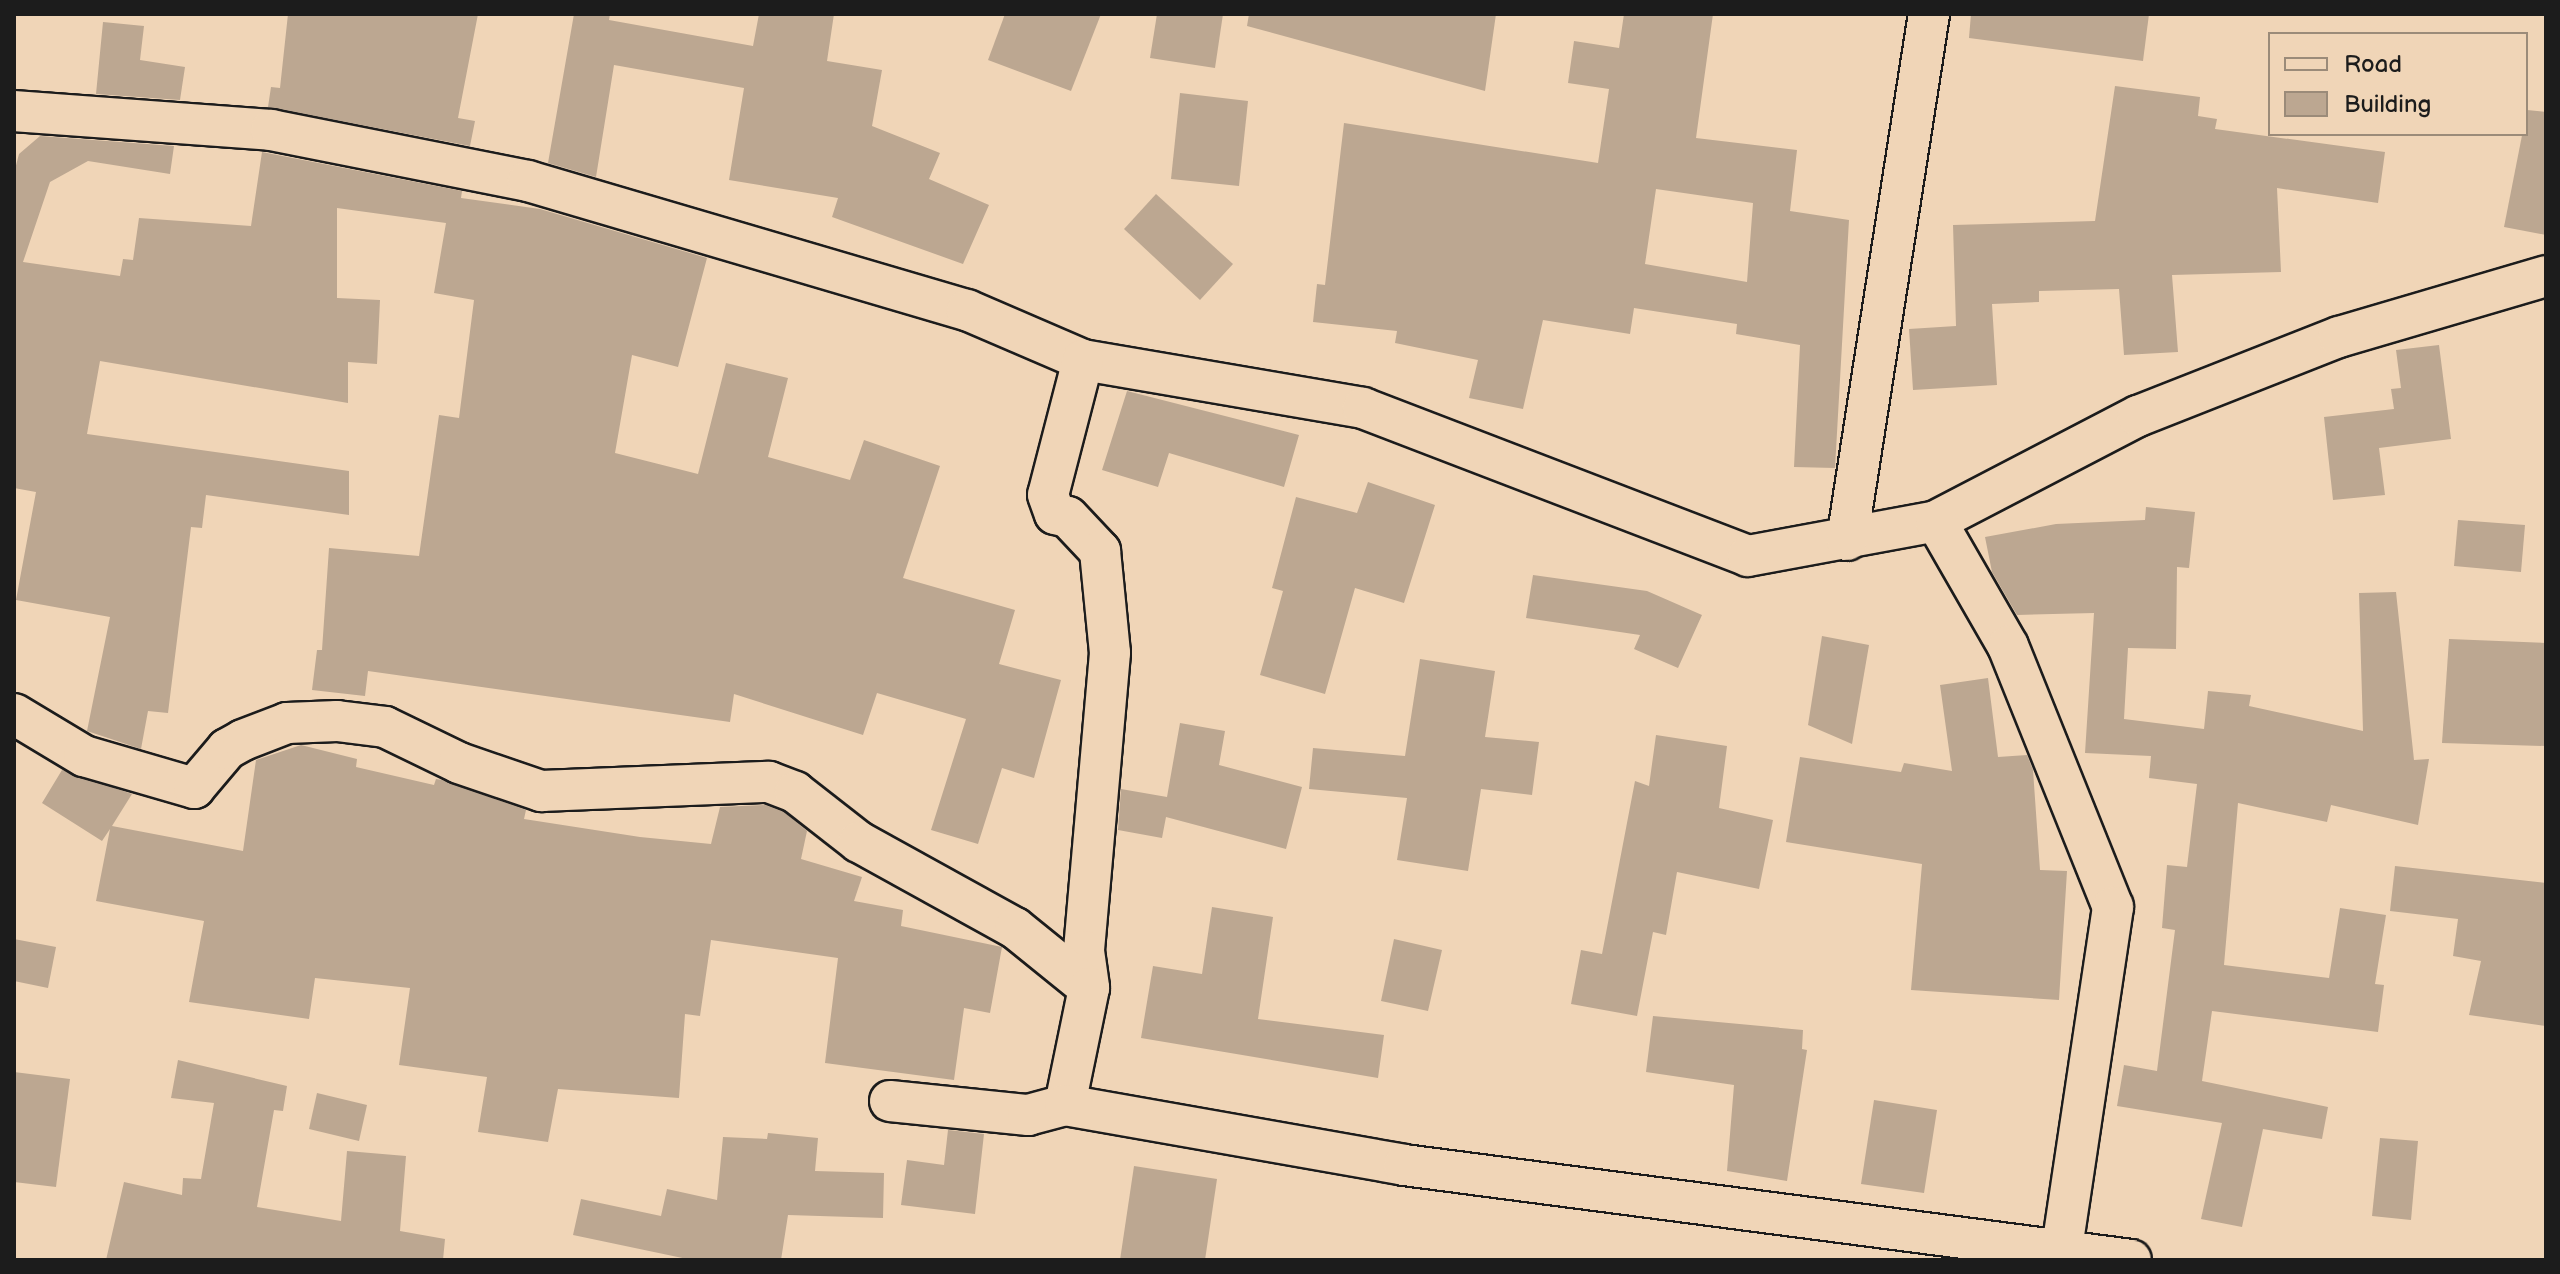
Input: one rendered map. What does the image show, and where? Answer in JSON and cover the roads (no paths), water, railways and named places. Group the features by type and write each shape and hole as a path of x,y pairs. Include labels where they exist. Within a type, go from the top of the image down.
{"street":[{"path":"1847,540 1929,14"},
{"path":"14,111 271,130 528,181 967,310 1083,360 1363,408 1748,556 1936,521 2138,416 2339,337 2546,276"},
{"path":"1065,1105 1089,988 1084,951 1110,653 1100,551 1068,517 1055,514 1048,495 1083,360"},
{"path":"1936,521 2008,646 2113,907 2062,1247"},
{"path":"14,714 84,756 194,788 227,749 243,740 287,723 337,721 385,727 459,763 541,791 769,782 795,792 859,842 1015,928 1089,988"},
{"path":"890,1101 1028,1115 1065,1105 1404,1165 2062,1247 2131,1260"}]}
